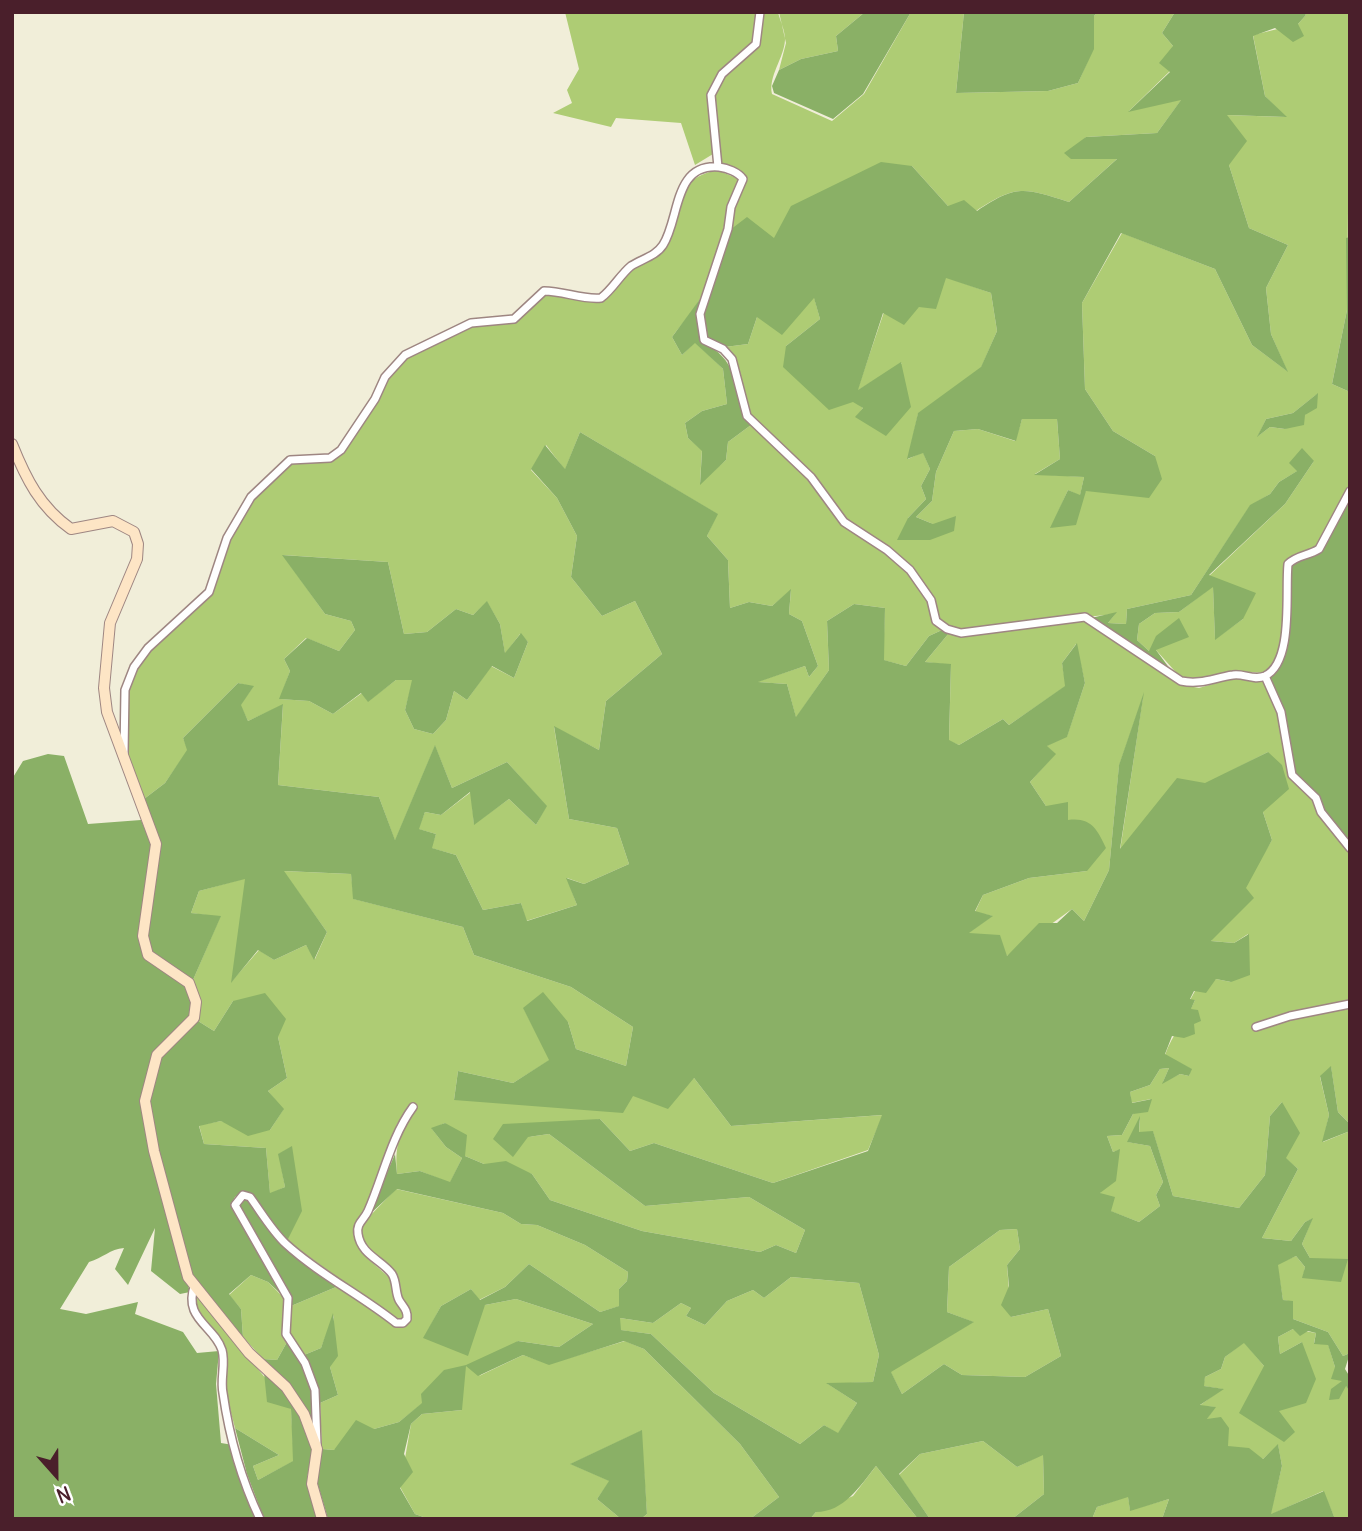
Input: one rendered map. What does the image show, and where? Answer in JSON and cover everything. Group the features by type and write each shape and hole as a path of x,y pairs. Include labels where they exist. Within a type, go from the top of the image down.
{"street":[{"path":"718,167 711,94 722,74 756,44 760,12"},
{"path":"124,762 124,690 134,667 148,648 209,592 233,528 251,497 281,466 290,460 330,458 341,450 375,400 385,377 405,355 471,323 514,319 544,291 561,291 590,299 601,298 629,268 663,244 687,179 700,171 718,167 739,173 743,179 731,207 728,229 699,314 705,340 723,349 732,359 747,416 811,477 844,522 887,550 910,570 931,600 936,621 947,629 961,633 1084,617 1181,681 1198,685 1235,674 1254,678 1265,676 1276,666 1284,649 1288,564 1294,558 1311,555 1319,550 1350,491"},
{"path":"12,444 26,481 53,516 71,528 113,521 134,532 138,544 137,559 110,623 104,688 107,712 156,844 143,936 148,955 189,983 196,1002 194,1018 157,1055 145,1101 173,1226 188,1277 196,1283 249,1353 286,1387 304,1415 317,1449"},
{"path":"1265,676 1281,712 1292,775 1316,799 1321,812 1350,848"},
{"path":"1256,1027 1290,1016 1350,1004"},
{"path":"322,1519 312,1477 317,1449 316,1390 305,1363 286,1334 288,1298 234,1205 243,1195 250,1197 285,1243 338,1284 362,1296 396,1323 402,1323 407,1319 408,1312 397,1297 394,1278 369,1257 358,1236 359,1222 367,1214 393,1153 400,1125 413,1107"},
{"path":"196,1283 192,1292 195,1311 199,1322 217,1338 222,1350 224,1401 244,1475 260,1519"}],"green space":[{"path":"565,12 757,12 754,43 720,72 708,94 713,154 695,165 681,123 616,118 611,127 553,113 572,103 567,90 579,69"},
{"path":"763,12 778,12 785,36 784,47 772,80 772,94 832,121 864,94 911,12 964,12 956,93 1048,91 1078,83 1093,49 1094,16 1098,12 1175,12 1162,33 1173,46 1170,71 1129,111 1182,99 1157,133 1086,137 1071,159 1118,158 1069,202 1021,191 1001,196 976,211 948,206 912,166 773,239 730,230 734,208 746,178 741,171 720,165 714,96 725,76 759,46"},
{"path":"779,12 865,12 836,36 838,51 801,59 779,70 786,43"},
{"path":"865,12 911,12 863,94 833,119 774,93 772,86 779,70 801,59 838,51 836,36"},
{"path":"964,12 1098,12 1094,16 1094,49 1078,83 1048,91 956,93"},
{"path":"1175,12 1304,12 1306,15 1298,24 1304,36 1293,42 1275,28 1253,36 1265,96 1287,117 1227,115 1247,141 1229,165 1249,228 1288,245 1266,288 1271,334 1288,372 1252,345 1215,269 1121,233 1082,303 1085,389 1113,431 1155,456 1162,479 1149,498 1086,491 1076,525 1050,528 1068,490 1080,495 1084,477 1034,475 1060,459 1057,419 1022,419 1016,441 978,429 954,431 936,472 932,501 916,517 933,524 956,516 954,531 930,540 897,540 908,518 926,499 921,486 930,469 923,453 907,459 918,413 981,367 997,331 991,293 946,278 936,309 919,307 904,325 883,313 858,390 901,362 911,407 886,436 855,417 863,408 853,402 829,410 783,367 786,346 820,319 814,298 782,335 757,317 748,344 725,347 707,338 703,315 730,230 747,217 774,238 791,206 881,162 912,166 948,206 964,200 977,211 1002,196 1021,191 1069,202 1117,159 1071,159 1064,153 1086,137 1157,133 1181,100 1128,112 1170,72 1159,63 1173,46 1162,33"},
{"path":"1304,12 1350,12 1347,310 1332,384 1350,392 1350,485 1316,548 1292,556 1285,563 1281,648 1273,664 1264,673 1235,671 1198,682 1181,678 1156,650 1149,651 1137,640 1139,624 1155,613 1179,612 1213,586 1215,639 1243,619 1209,576 1285,504 1314,461 1279,482 1270,494 1250,506 1191,595 1127,609 1126,624 1108,623 1115,614 961,630 948,627 939,619 912,568 846,519 750,415 725,347 748,344 757,317 814,297 820,319 786,346 863,408 856,417 902,363 857,391 884,312 919,307 946,277 991,293 997,331 981,368 918,414 908,459 923,452 930,469 921,486 926,499 908,518 933,524 916,517 932,501 936,472 954,431 978,429 1015,441 1022,419 1057,419 1060,459 1035,474 1084,477 1080,496 1068,490 1051,528 1086,491 1155,456 1113,431 1085,389 1082,303 1122,233 1215,269 1252,345 1287,371 1271,334 1266,288 1288,245 1249,228 1229,165 1226,115 1285,117 1265,96 1253,35 1298,24 1306,15","holes":["1317,394 1305,415 1285,429 1270,427 1258,436 1266,419 1293,413"]},
{"path":"717,170 739,179 703,293 672,337 682,355 695,342 723,369 727,404 702,411 685,423 688,438 702,450 700,483 726,460 728,442 751,425 809,479 841,524 885,552 907,572 928,601 933,622 942,630 929,636 906,666 883,660 885,608 854,604 827,621 829,670 796,718 787,684 756,682 805,666 809,677 818,666 802,621 789,614 791,590 772,606 749,602 730,608 728,560 707,536 717,514 580,432 565,470 546,445 531,470 557,498 577,536 571,577 602,616 635,601 662,654 606,701 599,750 554,727 569,819 617,828 629,864 584,884 567,878 577,905 526,921 521,903 483,910 456,855 431,848 436,834 418,829 425,812 441,815 471,792 474,824 509,799 536,825 546,806 507,762 452,788 435,746 395,841 379,797 278,785 283,705 248,721 240,705 253,687 238,683 183,738 188,750 165,783 144,799 127,756 128,691 137,669 150,650 211,594 230,539 253,499 291,463 331,461 343,452 378,401 388,378 407,358 472,326 515,322 545,294 592,302 603,300 633,269 664,248 671,237 684,192 690,183","holes":["283,555 388,562 404,634 427,632 456,609 473,615 487,602 500,624 505,654 520,634 528,642 514,678 491,666 467,700 454,691 446,720 433,734 414,729 405,710 413,680 396,680 368,701 362,693 333,714 309,701 280,699 290,671 284,659 306,638 339,651 355,630 351,621 325,614"]},
{"path":"1350,237 1350,392 1332,384 1347,310 1346,238"},
{"path":"703,295 698,318 702,342 714,349 728,364 745,418 751,425 728,442 726,460 700,485 702,451 688,438 685,423 702,411 727,404 723,369 695,343 682,355 672,337"},
{"path":"1318,393 1317,408 1305,415 1304,425 1285,429 1270,427 1257,437 1266,419 1293,413"},
{"path":"580,432 718,514 707,536 728,560 730,608 749,602 772,606 791,589 789,614 802,621 818,666 809,677 805,666 758,682 787,684 796,717 829,670 827,621 854,604 885,608 884,660 906,666 929,636 942,630 949,633 925,662 951,664 949,740 959,745 1003,719 1009,725 1065,686 1062,663 1077,643 1085,683 1067,737 1047,746 1056,754 1030,782 1046,806 1068,802 1068,820 1088,823 1100,835 1106,848 1087,871 1029,878 983,895 975,911 993,916 969,933 1000,935 1007,956 1039,923 1057,923 1072,909 1084,921 1109,870 1119,765 1144,692 1120,849 1177,778 1205,783 1268,752 1282,765 1289,789 1263,812 1272,840 1246,888 1254,898 1211,941 1234,943 1249,934 1250,975 1231,982 1216,979 1206,993 1194,991 1190,999 1195,1000 1191,1009 1198,1010 1201,1021 1194,1024 1195,1034 1184,1038 1172,1036 1165,1054 1192,1069 1189,1076 1180,1074 1162,1084 1169,1068 1160,1069 1150,1085 1130,1092 1132,1103 1152,1099 1148,1112 1133,1114 1122,1135 1107,1136 1113,1152 1120,1149 1116,1181 1100,1193 1115,1197 1111,1211 1139,1222 1160,1206 1156,1195 1163,1182 1150,1146 1127,1142 1140,1116 1139,1132 1153,1131 1173,1196 1239,1208 1265,1175 1270,1116 1282,1102 1300,1133 1286,1158 1298,1169 1262,1238 1291,1241 1305,1222 1313,1218 1302,1244 1310,1258 1348,1259 1341,1282 1302,1278 1305,1267 1296,1256 1278,1265 1283,1300 1293,1301 1293,1319 1328,1332 1343,1356 1350,1353 1345,1369 1350,1377 1350,1392 1346,1386 1339,1399 1329,1400 1331,1389 1342,1381 1331,1379 1335,1367 1328,1345 1314,1344 1316,1333 1308,1331 1300,1336 1293,1329 1278,1337 1280,1354 1302,1342 1316,1379 1306,1403 1279,1411 1295,1432 1284,1442 1239,1413 1264,1366 1244,1343 1225,1357 1221,1369 1205,1377 1204,1386 1224,1389 1200,1405 1216,1407 1207,1419 1221,1417 1229,1428 1228,1446 1249,1448 1263,1459 1278,1444 1282,1466 1271,1514 1324,1491 1335,1519 1162,1519 1169,1499 1130,1511 1128,1497 1097,1507 1092,1519 1012,1519 1044,1494 1043,1455 1017,1467 983,1441 920,1454 899,1474 930,1519 918,1519 876,1466 843,1503 826,1511 816,1512 810,1519 750,1519 779,1497 740,1444 644,1349 624,1341 549,1365 523,1355 478,1376 466,1366 462,1410 422,1414 411,1424 404,1454 413,1472 400,1488 415,1514 429,1519 328,1519 316,1478 322,1449 334,1450 356,1420 374,1429 399,1422 422,1403 421,1394 444,1370 466,1365 518,1341 559,1347 593,1324 516,1299 485,1305 468,1356 423,1338 441,1306 471,1289 480,1300 505,1287 529,1264 600,1312 619,1306 619,1289 627,1281 628,1272 585,1245 537,1225 521,1224 503,1213 397,1189 369,1215 395,1154 397,1174 420,1171 450,1182 462,1158 446,1147 431,1128 445,1123 467,1135 465,1156 484,1164 506,1161 532,1174 550,1200 642,1231 760,1252 776,1245 796,1253 805,1230 749,1197 645,1206 549,1134 528,1137 513,1157 493,1139 503,1124 600,1119 630,1151 654,1143 773,1183 868,1151 882,1115 731,1126 694,1078 668,1109 633,1096 623,1113 454,1100 458,1071 513,1083 549,1060 523,1008 543,992 568,1022 576,1049 626,1066 633,1027 571,987 474,955 463,927 353,899 351,874 284,871 327,932 314,960 306,945 274,960 258,950 231,983 245,879 199,891 191,913 221,916 193,980 152,952 148,936 161,843 144,799 165,783 187,750 183,738 238,683 254,686 241,705 248,721 283,704 278,785 379,797 395,840 435,745 452,788 507,762 547,806 536,825 509,799 474,825 470,792 441,815 425,812 419,829 436,834 432,848 456,855 483,910 521,903 527,921 577,905 566,878 584,884 629,864 617,828 569,819 554,726 599,750 606,701 662,654 635,601 602,616 571,577 577,536 557,498 531,469 545,445 565,469","holes":["1017,1229 1020,1249 1007,1265 1009,1286 1001,1305 1011,1317 1048,1309 1061,1356 1025,1377 962,1375 944,1364 902,1394 891,1372 974,1322 947,1312 949,1267 1000,1230","791,1277 859,1283 879,1355 873,1382 826,1383 857,1403 838,1433 824,1425 800,1444 714,1393 651,1334 621,1330 620,1318 653,1323 681,1303 691,1308 686,1316 705,1325 727,1301 753,1290 764,1298"]},
{"path":"1302,448 1314,461 1285,504 1209,575 1256,593 1243,619 1215,640 1213,587 1179,612 1155,613 1139,624 1137,640 1149,651 1156,636 1179,618 1189,637 1156,650 1173,673 1091,618 1117,612 1108,623 1126,624 1127,609 1191,595 1250,505 1270,494 1279,482 1297,471 1289,463"},
{"path":"1350,497 1350,843 1323,810 1319,797 1294,774 1269,677 1278,666 1288,639 1290,565 1321,551"},
{"path":"282,555 388,562 404,634 427,632 456,609 473,615 487,601 500,624 505,653 521,633 528,642 514,678 492,666 467,700 454,691 446,720 433,734 414,729 405,710 412,680 396,680 368,702 361,693 333,714 309,701 279,699 290,671 284,659 307,638 339,651 355,630 351,621 325,614"},
{"path":"1084,620 1179,684 1199,688 1236,677 1263,679 1278,713 1289,776 1314,801 1319,813 1350,852 1350,1001 1289,1013 1291,1019 1350,1007 1350,1124 1338,1112 1331,1067 1320,1077 1329,1115 1323,1142 1350,1131 1350,1353 1343,1356 1328,1332 1293,1319 1293,1302 1283,1300 1277,1264 1296,1256 1305,1267 1303,1278 1310,1258 1302,1244 1312,1219 1305,1222 1291,1241 1262,1238 1298,1169 1285,1158 1282,1102 1270,1116 1265,1175 1239,1208 1173,1196 1153,1132 1139,1133 1140,1119 1128,1142 1150,1146 1163,1182 1156,1195 1160,1206 1139,1222 1110,1211 1100,1193 1119,1150 1113,1152 1107,1136 1122,1135 1133,1114 1151,1099 1131,1103 1130,1092 1150,1085 1160,1069 1169,1068 1163,1082 1180,1074 1189,1076 1191,1069 1165,1055 1168,1047 1192,1007 1195,1000 1190,1000 1195,991 1216,979 1231,982 1248,934 1234,943 1211,941 1272,840 1263,812 1268,752 1205,784 1120,851 1143,697 1119,766 1109,870 1084,921 1072,909 1007,956 968,933 992,916 975,912 983,895 1029,878 1087,871 1068,820 1046,806 1030,782 1055,754 1046,746 1067,736 1085,683 1076,644 1062,663 1066,686 1009,725 1003,719 959,745 949,741 951,665 925,662 949,633"},
{"path":"48,754 64,756 88,824 141,820 151,844 138,937 144,957 185,986 191,1002 189,1016 153,1052 140,1101 150,1153 190,1292 180,1294 151,1271 155,1228 128,1285 115,1269 124,1248 115,1250 89,1262 60,1309 86,1314 138,1302 135,1314 183,1332 197,1353 219,1351 216,1384 221,1443 233,1445 257,1519 12,1519 12,779 23,761"},
{"path":"283,871 351,874 354,899 463,927 474,955 571,987 633,1027 626,1066 576,1049 568,1022 524,1009 550,1060 513,1083 458,1071 454,1100 633,1096 694,1078 731,1126 883,1115 868,1150 773,1183 654,1143 630,1151 600,1119 528,1137 549,1134 645,1206 749,1197 805,1230 796,1253 776,1245 760,1252 642,1231 550,1200 532,1174 484,1164 465,1156 445,1123 432,1129 446,1147 462,1158 450,1183 420,1171 397,1174 398,1143 416,1106 407,1111 397,1124 390,1152 364,1213 356,1221 355,1236 367,1258 391,1279 394,1298 405,1314 402,1320 397,1320 287,1241 292,1147 279,1154 285,1187 270,1194 266,1148 204,1144 199,1125 221,1121 270,1130 283,1110 268,1091 287,1078 278,1037 233,1001 214,1031 198,1021 201,1001 193,980 220,917 191,913 199,891 246,878 232,981 259,950 274,960 306,945 315,959 327,932"},
{"path":"265,993 286,1019 278,1037 287,1078 268,1091 284,1109 270,1130 248,1136 221,1121 199,1126 204,1144 266,1148 270,1193 285,1187 278,1154 292,1146 302,1211 287,1241 252,1195 242,1193 235,1197 231,1205 281,1294 268,1282 251,1275 229,1294 241,1309 243,1337 192,1274 159,1151 150,1101 161,1057 198,1021 214,1031 233,1001"},
{"path":"1331,1066 1338,1112 1350,1124 1350,1131 1322,1142 1329,1115 1320,1076"},
{"path":"396,1189 503,1213 521,1224 537,1225 585,1245 628,1272 627,1281 619,1289 620,1306 600,1312 529,1264 505,1287 479,1300 471,1289 441,1306 424,1338 485,1305 516,1299 593,1324 559,1347 518,1341 479,1376 523,1355 549,1364 625,1341 644,1349 740,1444 779,1497 750,1519 641,1519 647,1514 641,1431 571,1464 610,1481 597,1499 621,1519 429,1519 415,1514 400,1487 411,1424 422,1414 462,1410 423,1403 399,1422 374,1429 334,1450 322,1449 320,1403 338,1395 330,1367 334,1315 321,1348 304,1355 289,1333 291,1306 336,1287 403,1326 410,1320 399,1293 397,1278 369,1249 362,1235 362,1224"},
{"path":"243,1199 248,1200 283,1245 336,1287 291,1306 238,1205"},
{"path":"1017,1229 1020,1249 1007,1265 1011,1317 1048,1309 1061,1356 1025,1377 962,1375 944,1364 902,1394 890,1371 973,1322 947,1312 949,1267 1000,1230"},
{"path":"251,1275 268,1282 285,1299 283,1326 287,1342 277,1360 263,1359 243,1337 241,1309 229,1295"},
{"path":"791,1277 859,1283 879,1355 873,1382 828,1384 857,1403 838,1434 824,1425 800,1444 714,1393 651,1334 620,1330 620,1318 653,1323 681,1303 691,1308 686,1316 705,1325 727,1301 753,1290 764,1298"},
{"path":"195,1293 291,1409 294,1461 258,1480 253,1466 279,1455 235,1428 225,1390 225,1349 220,1337 198,1311"},
{"path":"333,1313 338,1356 330,1367 338,1395 320,1403 318,1390 304,1355 321,1348"},
{"path":"1293,1329 1316,1333 1314,1343 1328,1344 1335,1367 1350,1392 1350,1519 1335,1519 1323,1491 1270,1515 1282,1466 1278,1445 1263,1459 1227,1446 1206,1420 1215,1407 1199,1406 1222,1389 1203,1386 1205,1377 1221,1369 1225,1357 1244,1342 1264,1366 1278,1411 1302,1342 1280,1354 1278,1337"},
{"path":"287,1342 309,1383 315,1429 290,1384 263,1359 277,1360"},
{"path":"264,1373 283,1390 299,1416 312,1450 307,1479 317,1519 264,1519 247,1474 235,1428 279,1455 253,1466 258,1480 293,1461 291,1409 267,1402"},
{"path":"642,1430 647,1514 641,1519 621,1519 597,1499 609,1481 570,1464"},
{"path":"983,1441 1017,1467 1043,1454 1044,1494 1012,1519 930,1519 899,1475 920,1454"},
{"path":"876,1466 918,1519 810,1519 816,1512 853,1496"},
{"path":"1128,1496 1130,1510 1169,1499 1162,1519 1092,1519 1097,1507"}]}
